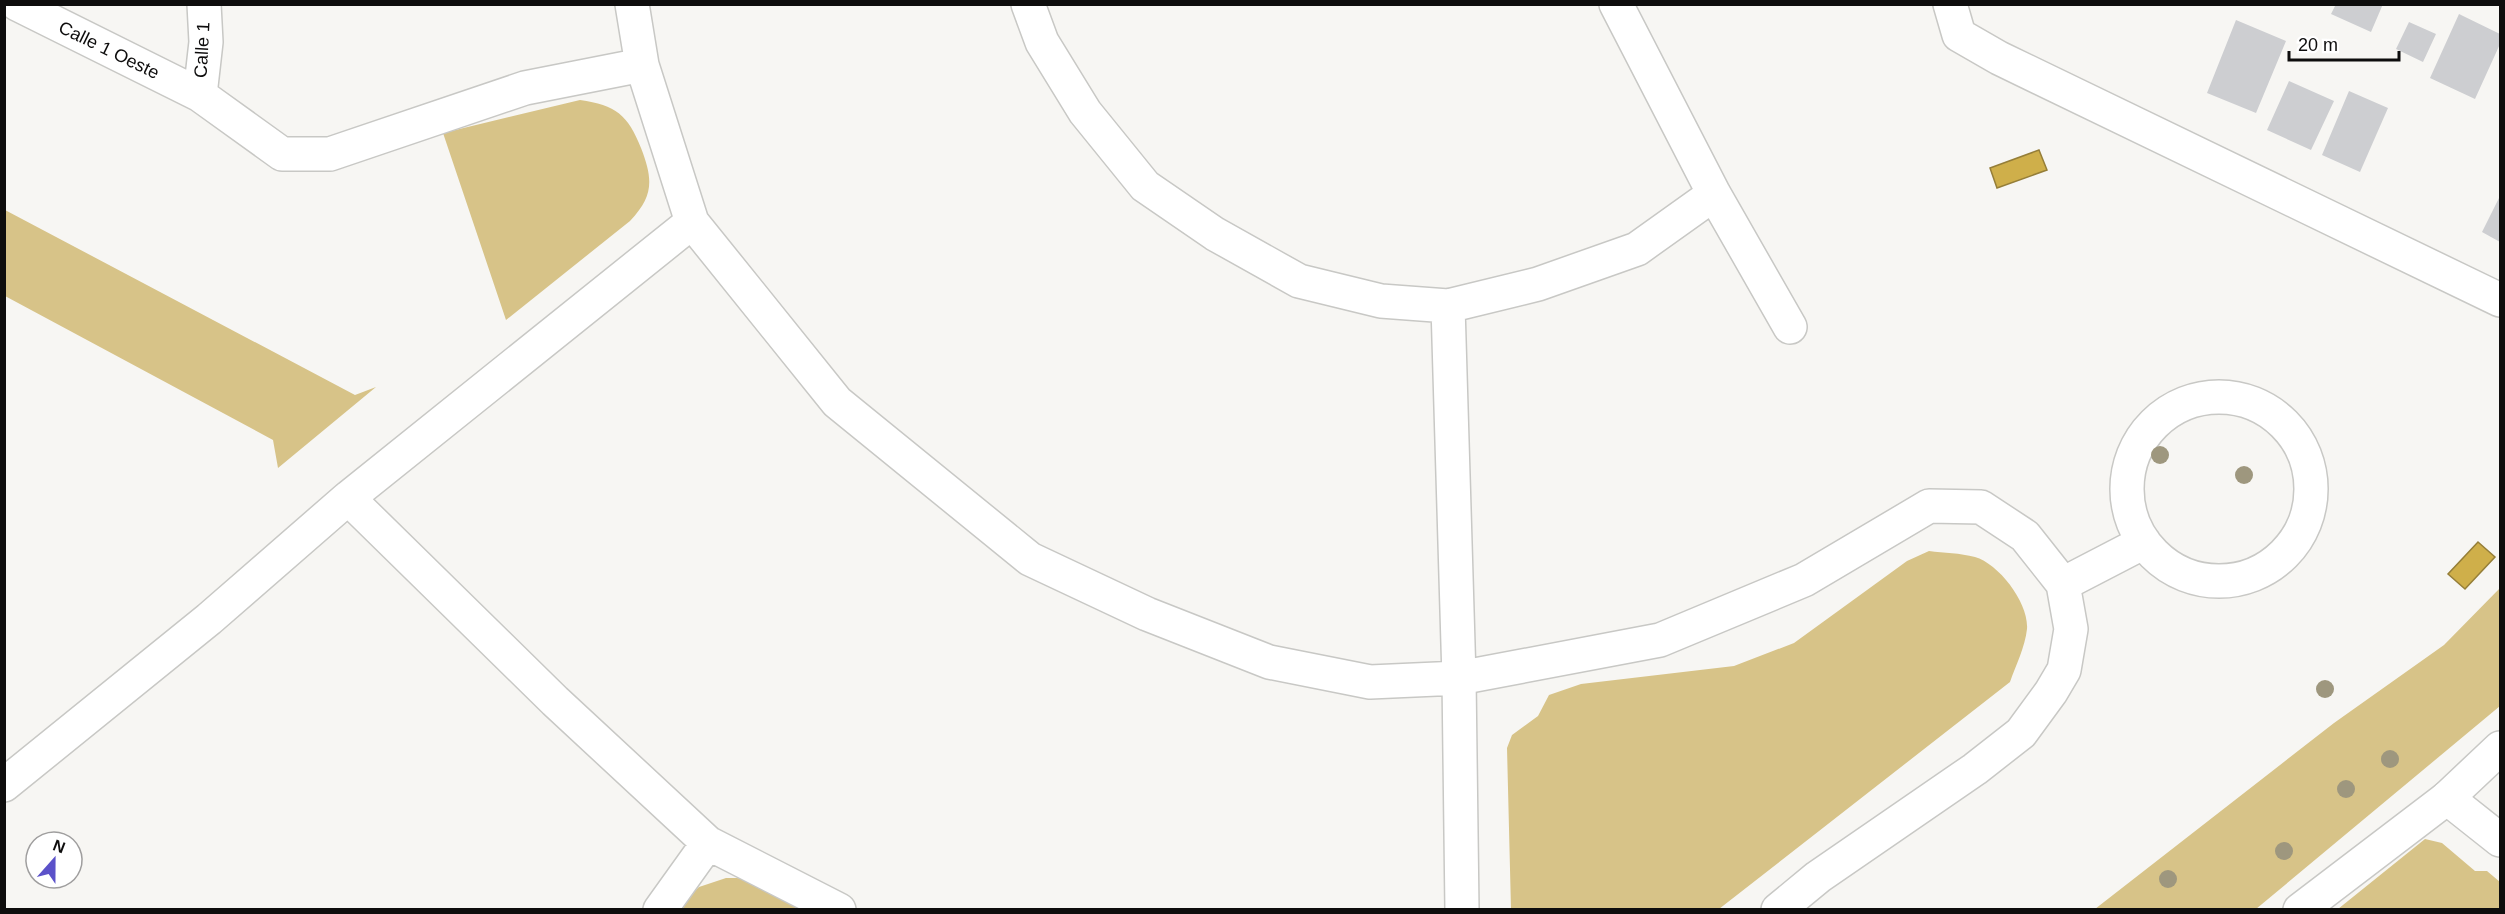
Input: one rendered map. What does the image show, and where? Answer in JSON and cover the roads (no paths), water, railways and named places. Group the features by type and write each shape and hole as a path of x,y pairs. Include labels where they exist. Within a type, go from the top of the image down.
{"street":[{"name":"Calle 1 Oeste","path":"17,4 200,95 282,154 330,154 525,88 642,65"},
{"name":"Calle 1","path":"200,95 206,42 204,4"},
{"path":"632,4 642,65 692,222 837,402 1030,559 1147,614 1269,662 1370,682 1459,678 1660,640 1804,580 1929,506 1981,507 2025,536 2063,584 2071,629 2064,670 2021,733 1975,769 1818,877 1778,909"},
{"path":"1028,4 1042,42 1085,112 1145,186 1215,234 1299,281 1381,301 1448,306 1538,284 1637,249 1714,194"},
{"path":"1616,4 1714,194 1790,327"},
{"path":"1950,4 1959,35 1999,58 2500,300"},
{"path":"4,785 209,619 348,498 692,222"},
{"path":"1448,306 1459,678 1462,909"},
{"path":"2221,397 2240,400 2275,415 2295,436 2308,465 2312,497 2303,528 2285,554 2259,572 2228,581 2196,578 2166,565 2144,542 2131,516 2127,487 2132,459 2145,433 2166,413 2192,401 2221,397"},
{"path":"348,498 555,701 708,843 839,909"},
{"path":"2063,584 2144,542"},
{"path":"2300,909 2447,798 2500,748"},
{"path":"2447,798 2500,840"},
{"path":"660,909 708,843"}]}
